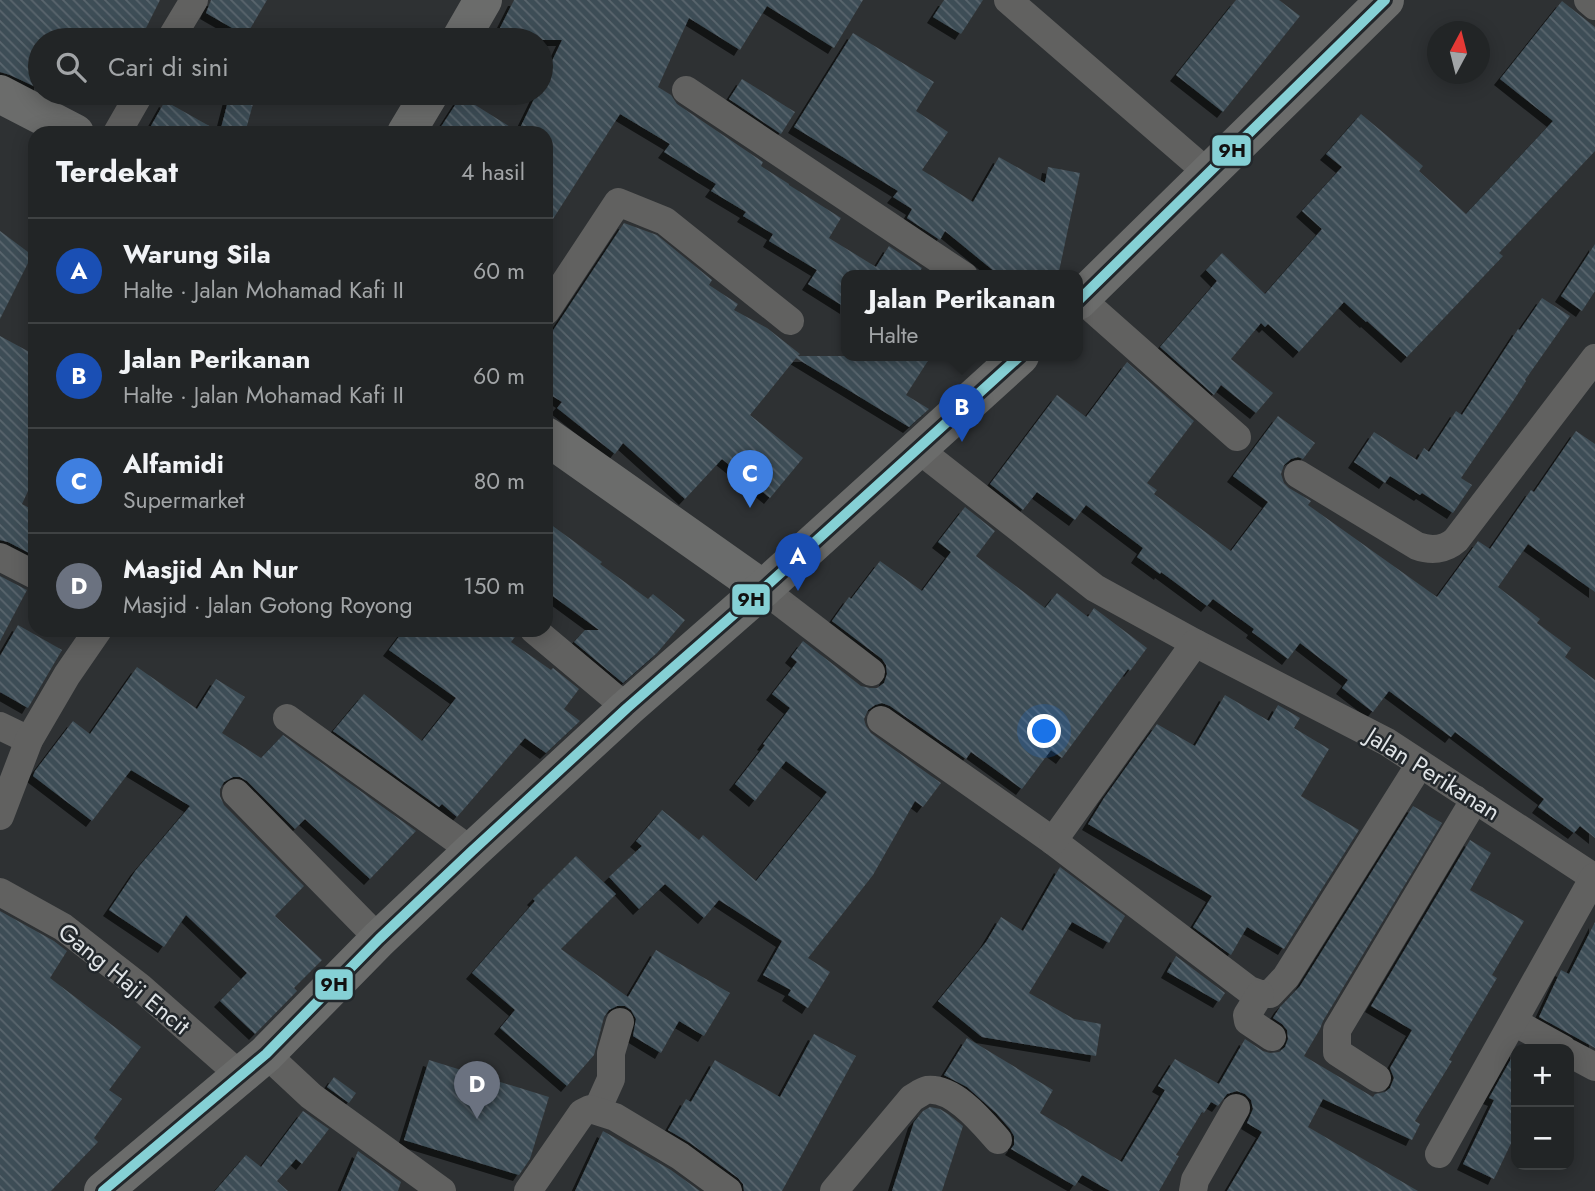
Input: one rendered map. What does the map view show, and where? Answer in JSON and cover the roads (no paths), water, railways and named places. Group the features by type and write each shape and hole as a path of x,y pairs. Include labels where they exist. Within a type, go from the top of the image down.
{"main road":[{"path":"467,28 483,0"},
{"path":"1083,296 1385,0"},
{"path":"0,94 62,126"},
{"path":"410,126 423,105"},
{"path":"103,1191 263,1067 379,939 627,708 782,604 923,452 1015,361"},
{"path":"553,441 782,604"}],"street":[{"path":"177,28 194,0"},
{"path":"1008,0 1208,173"},
{"path":"1588,0 1595,6"},
{"path":"686,90 955,270"},
{"path":"121,126 133,105"},
{"path":"553,300 618,202 664,220 790,321"},
{"path":"1083,303 1237,437"},
{"path":"1298,474 1417,546 1428,550 1449,546 1595,358"},
{"name":"Jalan Perikanan","path":"923,452 1095,589 1387,741 1594,877"},
{"path":"0,557 28,571"},
{"path":"782,604 871,672"},
{"path":"0,816 29,740 67,675 93,637"},
{"path":"542,637 627,708"},
{"path":"1052,841 1195,643"},
{"path":"287,718 472,851"},
{"path":"881,720 1052,841 1249,990 1260,994 1270,994 1286,977 1420,764"},
{"path":"0,726 29,740"},
{"path":"236,793 379,939"},
{"path":"1377,1078 1337,1052 1337,1030 1475,799"},
{"path":"1439,1154 1594,877"},
{"name":"Gang Haji Encit","path":"0,892 63,927 140,987 311,1096 430,1187"},
{"path":"1260,994 1247,1015 1248,1021 1272,1037"},
{"path":"1514,1021 1554,1044"},
{"path":"597,1110 611,1079 611,1053 620,1022"},
{"path":"1574,1055 1595,1067"},
{"path":"834,1191 912,1098 925,1090 952,1097 969,1108 998,1140"},
{"path":"1193,1191 1195,1180 1236,1108"},
{"path":"528,1191 582,1112 590,1109 615,1117 680,1156 729,1191"}],"place":[{"name":"Jalan Perikanan","path":"962,442"},
{"name":"Alfamidi","path":"750,508"},
{"name":"Warung Sila","path":"798,591"},
{"name":"Masjid An Nur","path":"477,1119"}]}
